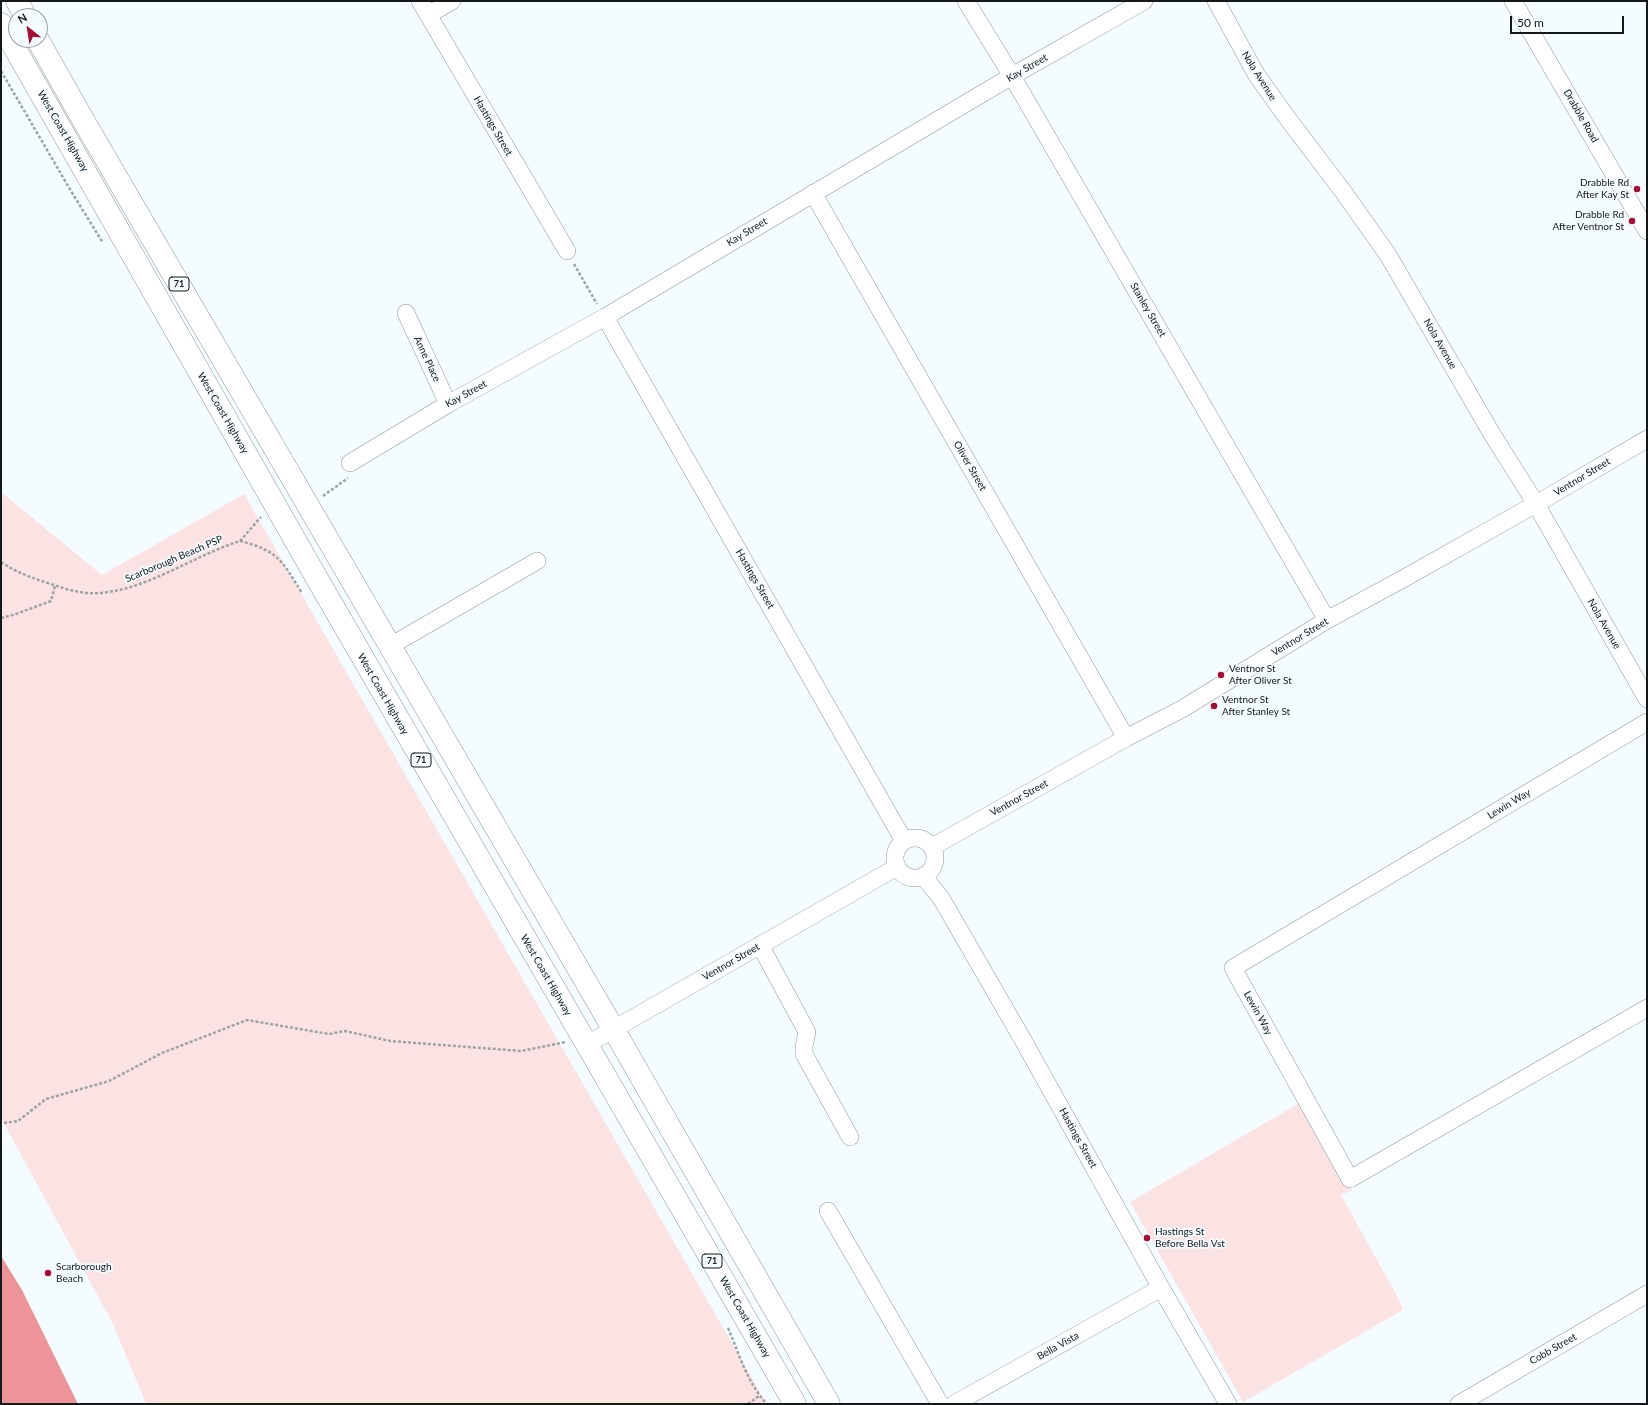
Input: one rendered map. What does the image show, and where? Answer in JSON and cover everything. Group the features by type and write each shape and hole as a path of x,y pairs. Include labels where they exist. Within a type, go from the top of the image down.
{"highway":[{"name":"West Coast Highway","path":"1,24 319,582 791,1397"},
{"name":"71","path":"43,48 614,1030 829,1404"},
{"path":"319,582 345,569"},
{"path":"791,1397 800,1380 796,1347"}],"street":[{"path":"424,8 452,1"},
{"name":"Stanley Street","path":"966,1 1012,76 1327,620"},
{"name":"Kay Street","path":"350,463 448,404 605,317 1012,76 1144,1"},
{"name":"Nola Avenue","path":"1216,1 1256,74 1388,255 1492,434 1536,504 1647,699"},
{"name":"Drabble Road","path":"1513,1 1647,231"},
{"name":"Hastings Street","path":"424,8 567,251"},
{"name":"Oliver Street","path":"813,194 1126,738"},
{"name":"Anne Place","path":"406,313 448,404"},
{"name":"Hastings Street","path":"605,317 904,841"},
{"name":"Ventnor Street","path":"932,847 1126,738 1182,709 1327,620 1536,504 1647,438"},
{"path":"390,646 537,561"},
{"name":"Lewin Way","path":"1647,722 1233,968 1350,1179 1647,1008"},
{"path":"911,838 918,838 925,840 932,847 935,854 934,866 923,876 917,878 907,877 901,873 897,867 895,858 897,848 904,841 911,838"},
{"name":"Ventnor Street","path":"586,1045 897,867"},
{"name":"Hastings Street","path":"923,876 941,898 1023,1040 1161,1288 1228,1404"},
{"path":"760,945 808,1032 804,1047 804,1054 850,1137"},
{"path":"828,1211 940,1404"},
{"name":"Bella Vista","path":"954,1404 1161,1288"},
{"name":"Cobb Street","path":"1459,1404 1647,1294"}],"path":[{"path":"567,251 605,317"},
{"name":"Scarborough Beach PSP","path":"1,562 14,570 55,586 75,592 98,593 124,589 166,573 224,546 240,541"},
{"path":"1,618 51,601 55,586"},
{"path":"4,1123 18,1121 46,1099 109,1081 162,1053 247,1020 329,1034 345,1031 390,1042 521,1051 564,1042"},
{"path":"748,1404 759,1396"}],"shaded area":[{"path":"1,492 102,575 244,494 767,1404 146,1404 113,1324 1,1118"},
{"path":"1301,1102 1352,1190 1341,1195 1397,1296 1403,1310 1243,1402 1130,1202"},
{"path":"1,1256 22,1290 78,1404 1,1404"}],"place":[{"name":"Drabble Rd After Kay St","path":"1637,189"},
{"name":"Drabble Rd After Ventnor St","path":"1632,221"},
{"name":"Ventnor St After Oliver St","path":"1221,675"},
{"name":"Ventnor St After Stanley St","path":"1214,706"},
{"name":"Hastings St Before Bella Vst","path":"1147,1238"},
{"name":"Scarborough Beach","path":"48,1273"}]}
